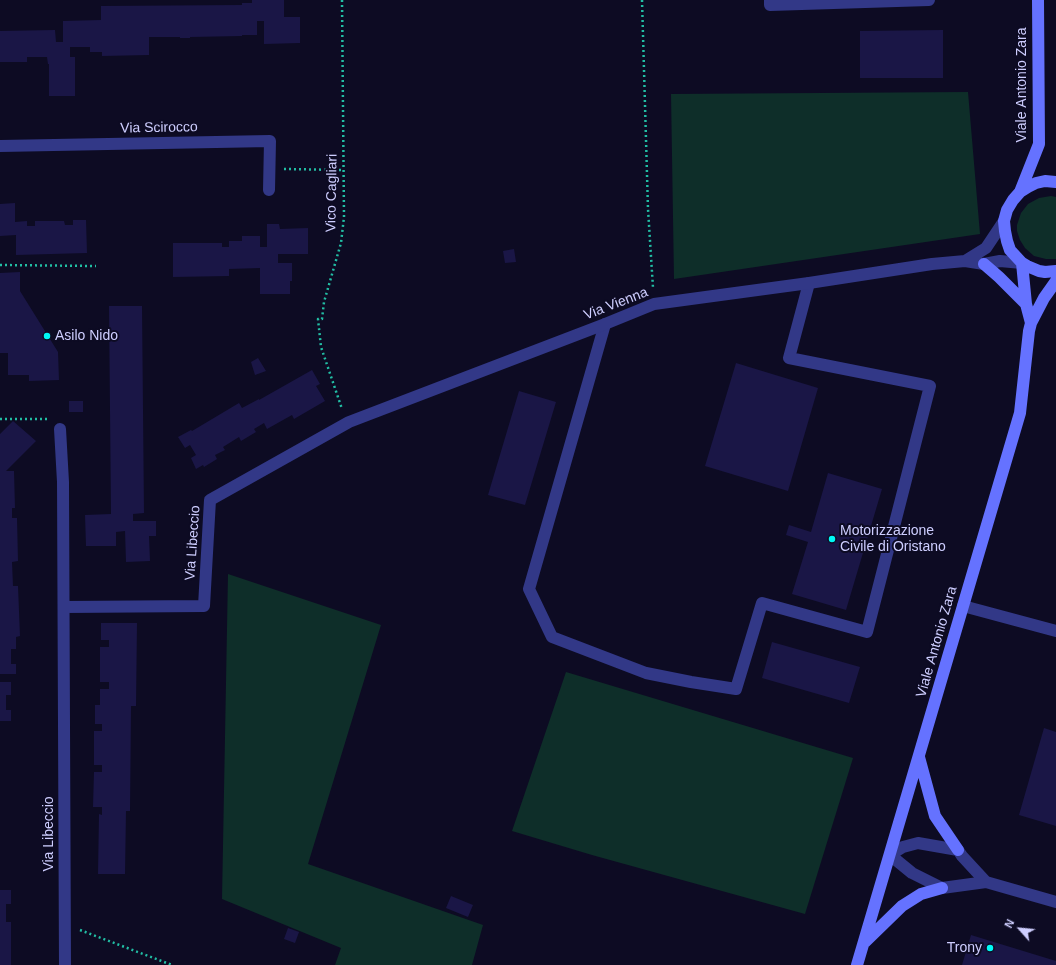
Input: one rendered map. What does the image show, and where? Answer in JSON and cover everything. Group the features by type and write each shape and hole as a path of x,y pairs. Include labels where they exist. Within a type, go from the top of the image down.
{"main road":[{"name":"Viale Antonio Zara","path":"1020,192 1039,144 1038,0"},
{"path":"1056,182 1045,181 1036,183 1020,192 1007,210 1004,221 1006,241 1010,250 1022,262 1039,271 1056,271"},
{"name":"Viale Antonio Zara","path":"1022,262 1026,304 1031,323"},
{"path":"984,264 1026,304"},
{"name":"Viale Antonio Zara","path":"858,965 1020,413 1031,323 1044,298 1056,281"},
{"path":"919,757 935,816 958,850"},
{"path":"864,943 902,906 921,894 942,888"}],"street":[{"path":"770,0 770,5 929,0"},
{"name":"Via Scirocco","path":"0,146 270,141 269,190"},
{"path":"965,261 986,248 1004,221"},
{"name":"Via Vienna","path":"349,422 654,304 932,264 965,261"},
{"path":"965,261 984,264 1000,261 1022,262"},
{"path":"605,324 529,589 552,637 646,673 736,689 762,603 867,632 930,386 789,358 809,282"},
{"name":"Via Libeccio","path":"64,607 204,606 210,500 349,422"},
{"name":"Via Libeccio","path":"60,429 64,482 64,965"},
{"path":"963,606 1056,631"},
{"path":"986,882 958,850 918,843 903,848 890,855 912,873 942,888 986,882 1056,902"}],"path":[{"name":"Vico Cagliari","path":"342,0 344,218 341,243 324,302 322,319 318,319 321,347 340,404 349,422"},
{"path":"642,0 648,209 654,304"},
{"path":"270,169 343,170"},
{"path":"0,265 96,266"},
{"path":"0,419 61,420 60,429"},
{"path":"64,925 172,965"}],"green space":[{"path":"968,92 980,234 674,279 671,94"},
{"path":"1051,196 1056,197 1056,259 1046,259 1034,256 1025,248 1020,240 1017,225 1021,213 1028,204 1039,198"},
{"path":"228,574 381,625 308,864 483,925 472,965 335,965 341,948 222,899"},
{"path":"566,672 853,758 805,914 592,855 512,831"}],"building":[{"path":"252,0 284,0 284,17 300,17 300,43 264,44 264,21 257,21 257,35 190,38 149,37 149,55 102,56 102,52 90,52 90,47 70,47 70,57 75,57 75,96 49,96 49,64 47,57 27,57 27,62 0,62 0,31 55,30 56,42 63,42 63,21 101,20 101,6 242,5 242,3 252,3"},
{"path":"943,30 943,78 860,78 860,31"},
{"path":"15,203 15,222 27,221 27,226 35,226 35,221 64,221 65,225 73,225 73,220 86,220 87,253 16,255 16,235 0,236 0,204"},
{"path":"267,224 279,224 280,229 308,228 308,254 278,254 278,263 292,263 290,294 260,294 260,268 229,269 229,276 173,277 173,243 222,243 222,247 229,247 229,241 242,241 242,236 260,236 260,247 267,247"},
{"path":"514,249 516,262 505,263 503,251"},
{"path":"20,272 20,291 58,352 59,380 29,381 29,375 8,375 8,353 0,353 0,273"},
{"path":"109,306 142,306 144,513 133,514 133,521 156,521 156,536 149,536 150,561 126,562 125,531 116,532 116,546 86,546 85,515 111,514"},
{"path":"258,358 266,371 255,375 251,362"},
{"path":"736,363 818,388 788,491 705,466"},
{"path":"312,370 320,384 316,386 325,401 294,419 292,415 267,429 264,423 254,429 256,432 241,441 239,437 223,447 225,450 215,455 217,459 204,467 203,465 196,469 191,458 196,455 190,445 185,448 178,437 191,430 192,431 239,403 242,408 259,400"},
{"path":"519,391 556,402 525,505 488,495"},
{"path":"69,401 83,401 83,412 69,412"},
{"path":"13,421 36,441 6,471 14,471 15,508 12,508 12,518 17,518 18,561 12,562 13,586 18,586 20,636 16,637 16,649 11,649 11,664 16,664 16,674 0,674 0,434"},
{"name":"Motorizzazione Civile di Oristano","path":"828,473 882,489 846,610 792,594 808,542 786,535 789,525 811,532"},
{"path":"101,623 137,623 136,706 131,706 130,811 126,811 125,874 98,874 99,814 102,815 102,807 93,807 94,772 102,772 102,765 94,765 94,731 102,731 102,724 95,724 95,705 100,705 100,689 109,689 109,682 100,682 100,647 109,647 109,640 101,640"},
{"path":"772,642 860,667 849,703 762,678"},
{"path":"0,682 11,682 11,695 6,695 6,710 11,710 11,721 0,721"},
{"path":"1044,728 1056,732 1056,826 1019,815"},
{"path":"0,890 11,890 11,904 6,904 6,922 11,922 11,965 0,965"},
{"path":"451,896 473,905 468,917 446,908"},
{"path":"288,928 299,932 295,943 284,939"},
{"name":"Trony","path":"971,935 1056,961 1056,965 962,965"}],"place":[{"name":"Asilo Nido","path":"47,336"},
{"name":"Motorizzazione Civile di Oristano","path":"832,539"},
{"name":"Trony","path":"990,948"}]}
